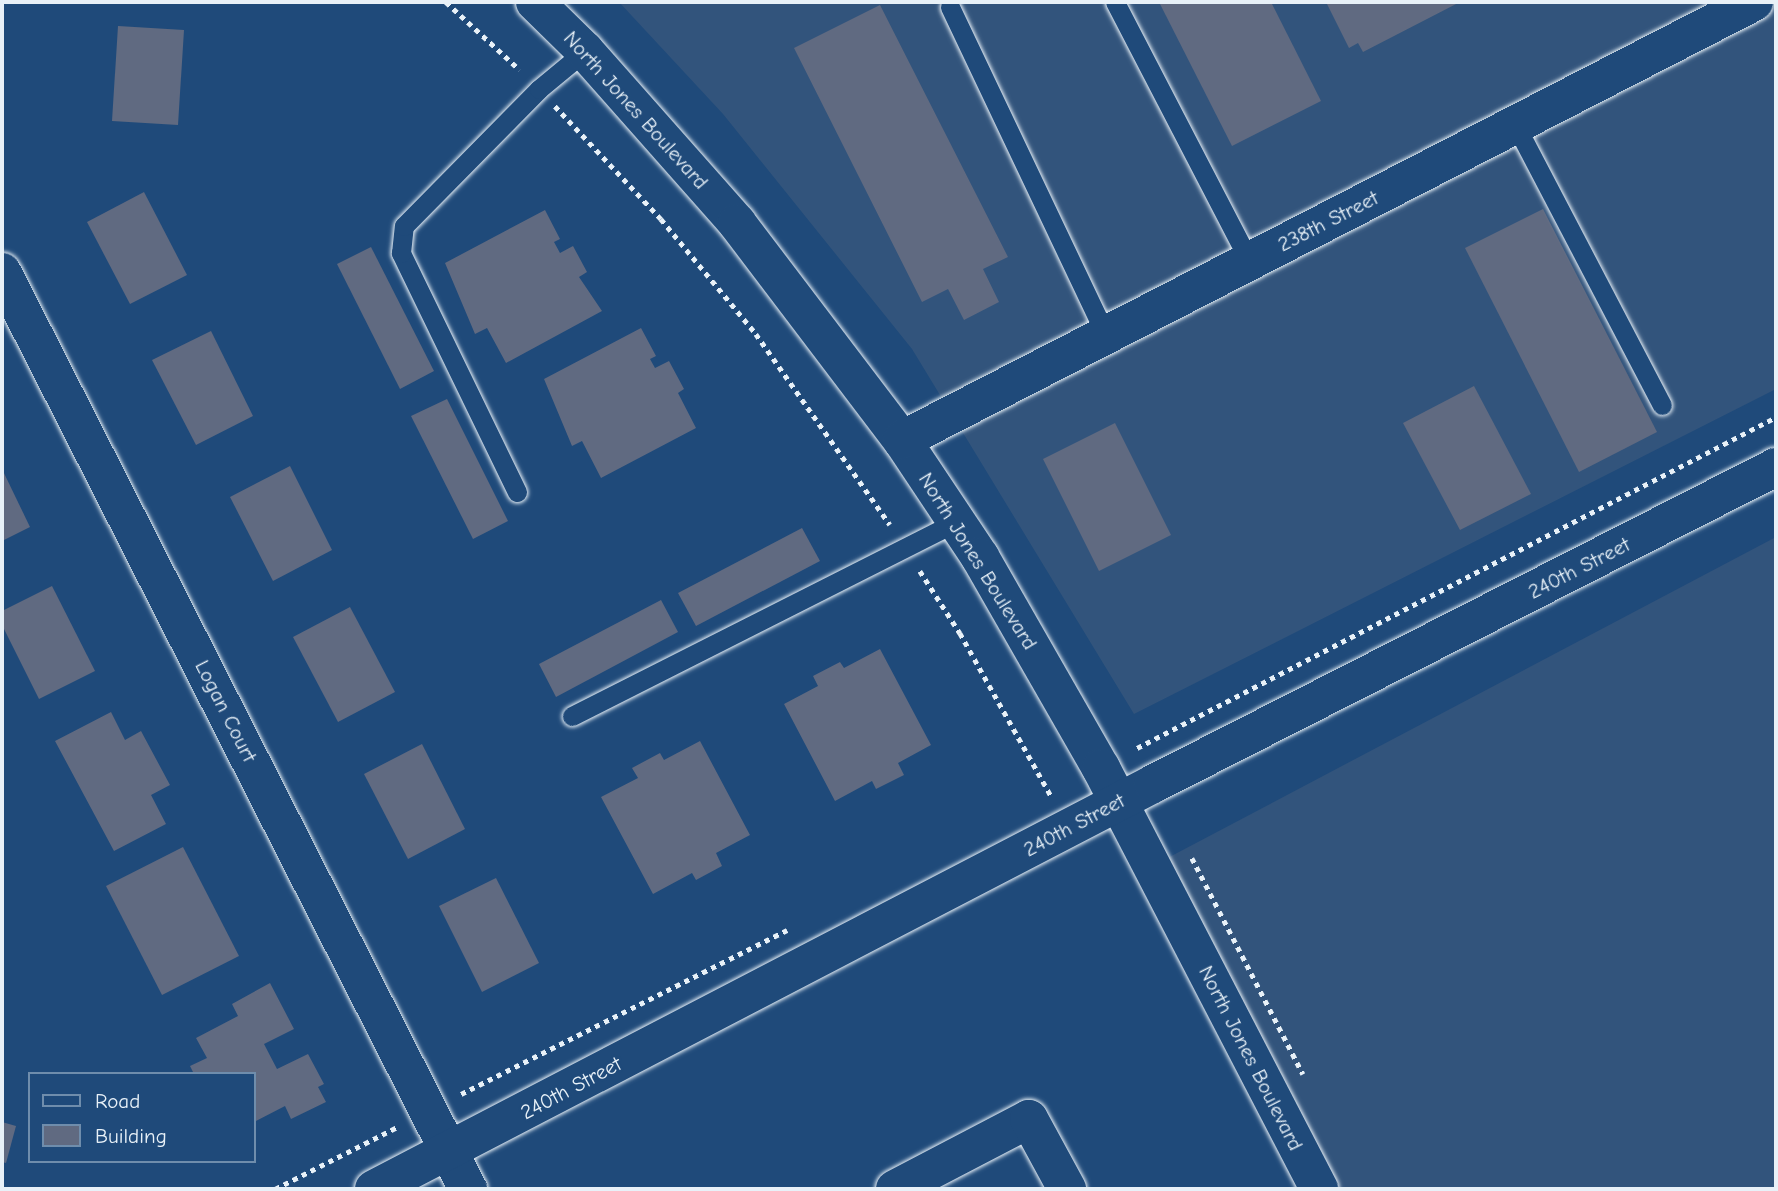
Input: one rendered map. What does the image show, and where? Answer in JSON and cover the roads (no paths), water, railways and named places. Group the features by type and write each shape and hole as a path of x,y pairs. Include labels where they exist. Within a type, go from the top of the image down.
{"street":[{"name":"North Jones Boulevard","path":"536,2 585,51 737,223 902,440 956,522 1051,678 1119,802 1319,1189"},
{"name":"238th Street","path":"902,440 1754,2"},
{"name":"Logan Court","path":"2,272 468,1189"},
{"name":"240th Street","path":"374,1189 1119,802 1776,467"},
{"path":"895,1189 1029,1118 1067,1189"}],"lane":[{"path":"1115,2 1249,261"},
{"path":"950,7 1105,335"},
{"path":"517,492 401,253 404,226 539,89 585,51"},
{"path":"1516,124 1662,405"},
{"path":"572,716 956,522"}]}
